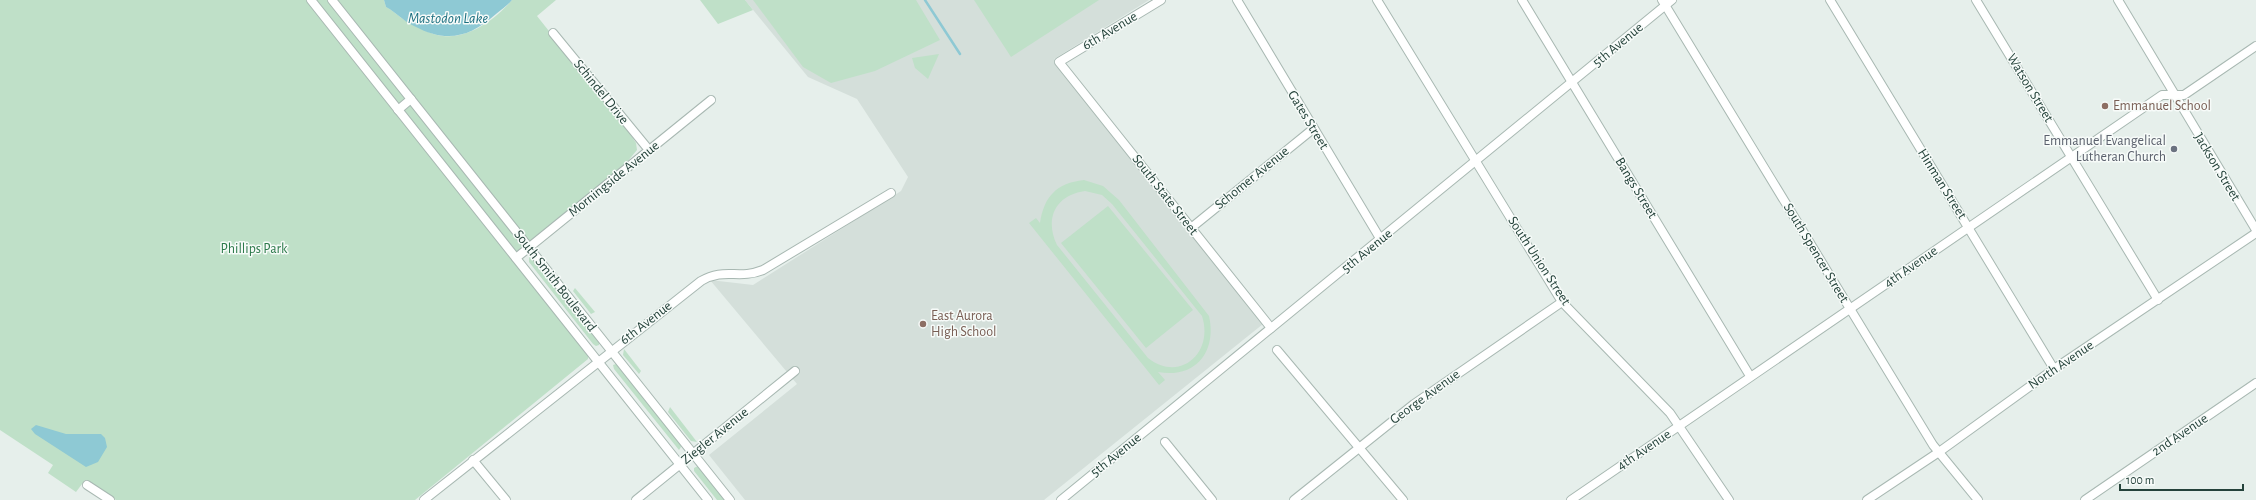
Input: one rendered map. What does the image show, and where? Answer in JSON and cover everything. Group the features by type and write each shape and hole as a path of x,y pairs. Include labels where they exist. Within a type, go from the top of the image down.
{"street":[{"name":"South Smith Boulevard","path":"311,0 708,500"},
{"name":"South Smith Boulevard","path":"332,0 730,500"},
{"name":"6th Avenue","path":"1059,62 1161,0"},
{"name":"Gates Street","path":"1237,0 1313,129 1381,240"},
{"name":"South Union Street","path":"1377,0 1562,302 1680,425 1729,500"},
{"name":"Bangs Street","path":"1522,0 1750,376"},
{"name":"Hinman Street","path":"1830,0 2054,368"},
{"name":"Watson Street","path":"1976,0 2158,300"},
{"name":"Jackson Street","path":"2118,0 2256,232"},
{"name":"5th Avenue","path":"1061,500 1572,84 1667,2"},
{"name":"South Spencer Street","path":"1667,2 1850,309 1939,452 1978,500"},
{"name":"Schindel Drive","path":"553,33 649,150"},
{"name":"4th Avenue","path":"1570,500 2162,95 2184,95 2256,46"},
{"name":"South State Street","path":"1059,62 1271,328"},
{"path":"398,110 411,99"},
{"name":"Morningside Avenue","path":"516,258 711,100"},
{"name":"Schomer Avenue","path":"1191,228 1313,129"},
{"name":"6th Avenue","path":"424,500 610,351 701,281 712,274 722,273 744,275 763,270 891,193"},
{"name":"North Avenue","path":"1868,500 1939,452 2054,368 2158,300 2256,232"},
{"name":"George Avenue","path":"1294,500 1414,404 1562,302"},
{"path":"1277,350 1402,500"},
{"name":"Ziegler Avenue","path":"636,500 795,371"},
{"name":"2nd Avenue","path":"2085,500 2256,383"},
{"path":"1165,442 1212,500"},
{"path":"473,460 506,500"},
{"path":"87,485 110,500"}],"shaded area":[{"path":"745,0 1149,0 1054,59 1133,162 1263,324 1044,500 745,500 709,455 797,384 710,280 753,285 901,191 908,177 857,99 808,77"}],"green space":[{"name":"Phillips Park","path":"0,0 384,0 386,7 406,21 434,34 453,36 472,31 490,21 512,0 556,0 537,16 626,128 636,143 637,150 627,162 511,256 588,355 588,359 415,500 116,500 85,480 76,492 48,473 53,465 0,430"},
{"path":"700,0 745,0 753,10 718,24"},
{"path":"753,0 916,0 940,40 875,71 831,83 803,67"},
{"path":"974,0 1099,0 1011,57"},
{"path":"939,54 928,79 915,68 912,58"},
{"path":"1084,180 1103,186 1119,200 1209,316 1211,329 1210,340 1201,360 1193,367 1183,371 1171,373 1158,372 1165,380 1159,385 1029,223 1036,218 1040,223 1048,199 1059,188","holes":["1085,191 1102,195 1112,204 1202,316 1204,329 1203,342 1199,352 1192,360 1182,365 1172,367 1160,365 1148,358 1057,245 1053,235 1052,217 1055,209 1060,203 1075,193"]},
{"path":"1108,206 1193,310 1146,348 1061,243"},
{"path":"529,257 533,257 599,342 599,345 596,346 593,344 529,262"},
{"path":"575,288 595,312 591,314 573,291"},
{"path":"624,349 641,371 639,374 623,355"},
{"path":"616,364 680,443 681,447 679,450 614,369 613,365"},
{"path":"670,407 697,442 691,441 668,412"},
{"path":"698,466 725,500 717,500 694,471 694,468"}],"water":[{"name":"Mastodon Lake","path":"384,0 512,0 486,22 467,33 447,36 437,35 410,24 386,7"},
{"path":"36,425 66,434 101,434 105,438 107,447 98,462 86,467 35,434 31,429"}],"waterway":[{"path":"925,0 960,54"}],"place":[{"name":"Emmanuel School","path":"2105,106"},
{"name":"Emmanuel Evangelical Lutheran Church","path":"2174,149"},
{"name":"East Aurora High School","path":"923,324"}]}
